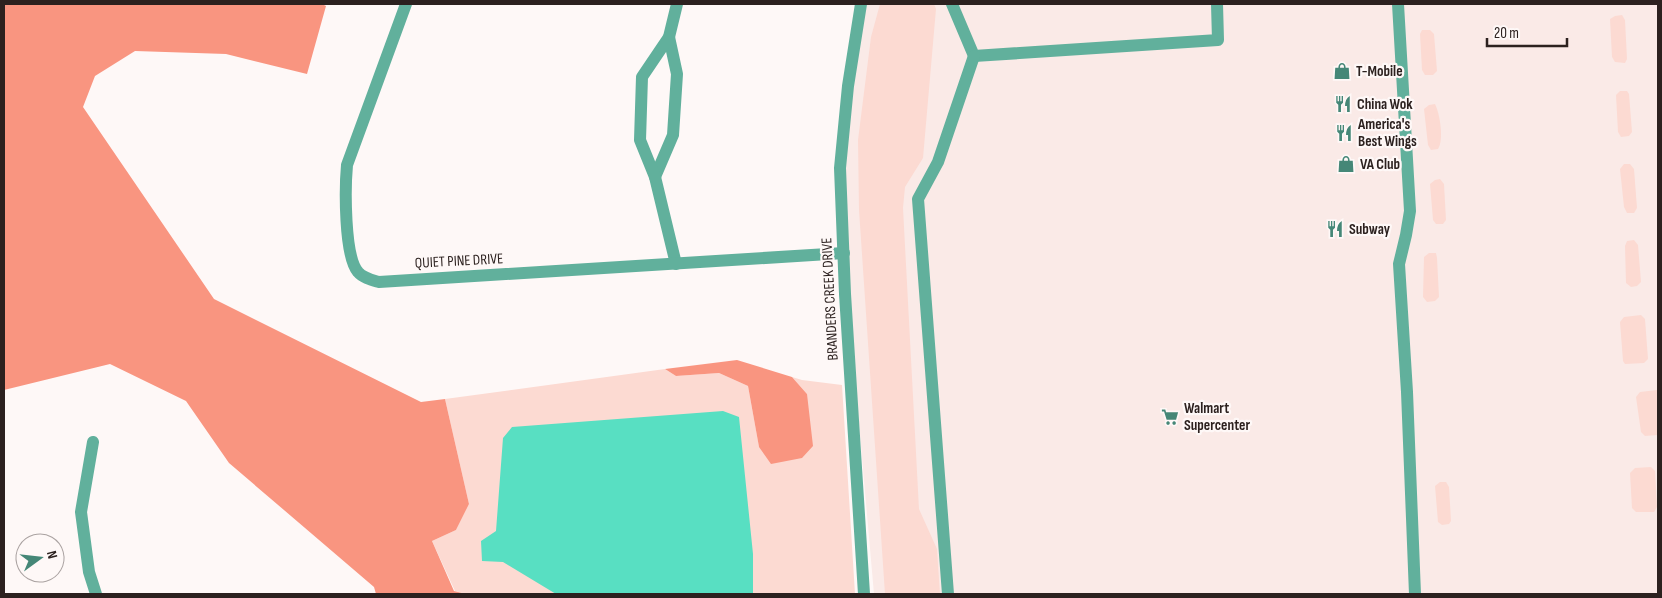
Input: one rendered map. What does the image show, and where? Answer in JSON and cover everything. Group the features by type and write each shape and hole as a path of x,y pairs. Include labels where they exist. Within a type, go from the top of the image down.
{"street":[{"name":"QUIET PINE DRIVE","path":"406,4 347,165 345,188 350,253 353,264 359,273 369,279 379,282 844,253"},
{"path":"676,264 654,176 640,140 642,77 669,37 677,4"},
{"name":"BRANDERS CREEK DRIVE","path":"860,4 848,86 840,168 864,594"},
{"path":"948,594 918,199 938,162 974,56 952,4"},
{"path":"974,56 1218,40 1217,4"},
{"path":"1398,4 1410,211 1399,264 1407,392 1415,594"},
{"path":"654,176 673,136 677,74 669,37"},
{"path":"93,442 81,512 89,572 96,594"}],"shaded area":[{"path":"4,4 322,4 326,6 307,74 226,54 135,51 95,76 83,107 214,299 421,402 445,399 469,504 456,530 432,541 454,591 466,594 376,594 374,587 229,463 186,401 110,364 4,390"},
{"path":"861,4 1658,4 1658,594 874,594 844,253 848,86"},
{"path":"880,4 934,4 936,9 923,158 905,187 903,208 919,509 937,549 940,594 885,594 859,210 858,140 871,37"},
{"path":"1622,15 1625,20 1627,59 1625,63 1615,62 1612,57 1610,19"},
{"path":"1422,30 1430,30 1434,34 1437,71 1433,75 1425,75 1422,70 1420,34"},
{"path":"1620,91 1627,91 1629,94 1632,132 1629,136 1621,137 1618,132 1616,95"},
{"path":"1435,104 1440,120 1441,140 1438,149 1431,150 1428,145 1424,109 1429,105"},
{"path":"1624,164 1630,164 1634,169 1637,208 1634,213 1627,213 1624,207 1620,169"},
{"path":"1440,179 1444,184 1446,220 1443,224 1436,224 1433,220 1430,184"},
{"path":"1634,240 1638,245 1641,282 1637,286 1631,287 1626,283 1625,246 1627,241"},
{"path":"1429,253 1436,253 1439,297 1435,301 1427,302 1423,297 1424,257"},
{"path":"1641,315 1645,319 1648,359 1644,363 1625,364 1623,361 1620,322 1624,317"},
{"path":"737,360 792,377 807,394 813,446 802,458 771,464 759,447 748,386 719,373 676,376 665,369"},
{"path":"665,369 676,376 719,373 748,386 759,447 807,394 792,377 842,385 855,594 466,594 455,591 432,541 456,530 469,504 445,399"},
{"path":"1657,390 1658,435 1645,436 1641,432 1636,397 1640,392"},
{"path":"723,411 739,417 753,554 753,594 556,594 503,562 482,561 481,541 496,531 503,438 512,427"},
{"path":"1651,467 1655,471 1657,507 1654,512 1636,512 1632,508 1630,473 1635,468"},
{"path":"1440,482 1446,482 1449,487 1451,521 1449,524 1442,525 1438,522 1435,486"}],"place":[{"name":"T-Mobile","path":"1342,71"},
{"name":"China Wok","path":"1343,104"},
{"name":"America's Best Wings","path":"1344,133"},
{"name":"VA Club","path":"1346,164"},
{"name":"Subway","path":"1335,229"},
{"name":"Walmart Supercenter","path":"1170,417"}]}
